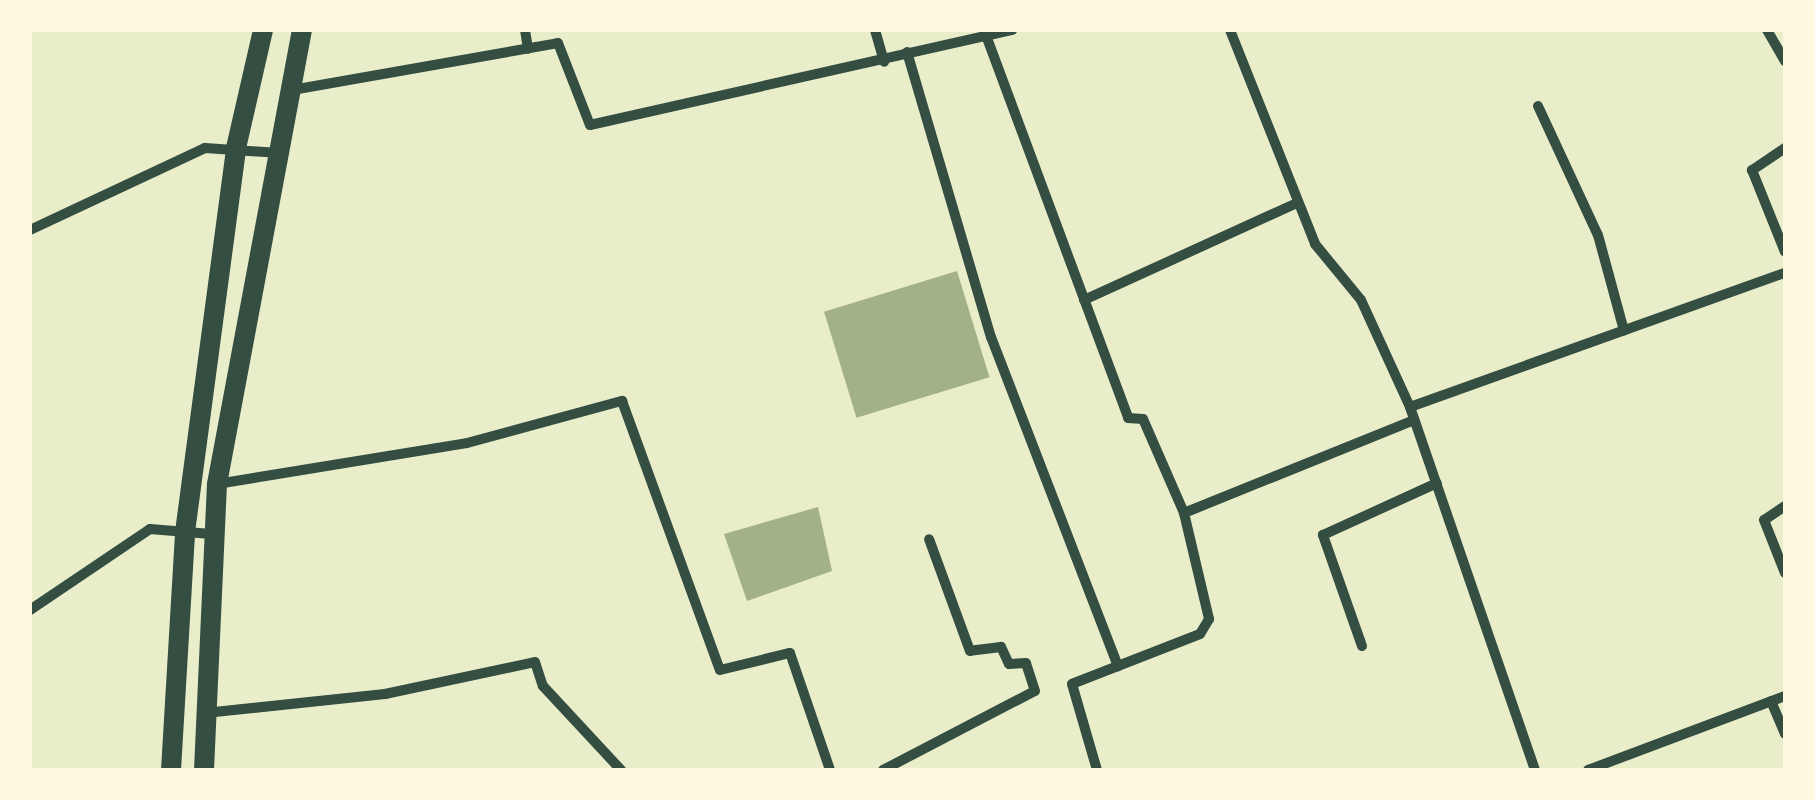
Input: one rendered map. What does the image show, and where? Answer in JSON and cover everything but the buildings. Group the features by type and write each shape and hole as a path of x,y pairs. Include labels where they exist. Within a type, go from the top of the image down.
{"main road":[{"path":"171,770 185,532 200,442 236,148 263,30"},
{"path":"204,770 202,714 216,484 302,30"}],"street":[{"path":"525,30 528,48"},
{"path":"875,30 884,62"},
{"path":"292,90 528,48 557,36 590,125 884,62 961,36 987,38 1012,30"},
{"path":"1230,30 1315,244 1361,300 1410,408 1535,770"},
{"path":"1768,30 1785,61"},
{"path":"987,38 1128,418 1143,418 1184,513 1208,629 1072,684 1097,770"},
{"path":"907,52 991,337 1118,666"},
{"path":"1538,106 1598,234 1624,331"},
{"path":"30,230 170,159 236,148 280,154"},
{"path":"1785,148 1752,170 1785,252"},
{"path":"1084,300 1297,203"},
{"path":"1410,408 1785,273"},
{"path":"216,484 467,443 622,400 720,670 790,652 830,770"},
{"path":"1184,513 1414,420"},
{"path":"1362,646 1323,536 1437,482"},
{"path":"1785,506 1764,520 1785,573"},
{"path":"30,610 150,529 211,534"},
{"path":"883,770 1035,691 1026,663 1009,664 1001,647 970,651 929,539"},
{"path":"202,714 385,694 535,662 543,686 621,770"},
{"path":"1588,770 1785,696"},
{"path":"1771,702 1785,734"}],"shaded area":[{"path":"957,271 989,377 857,418 824,312"},
{"path":"818,507 832,571 747,601 724,534"}]}
